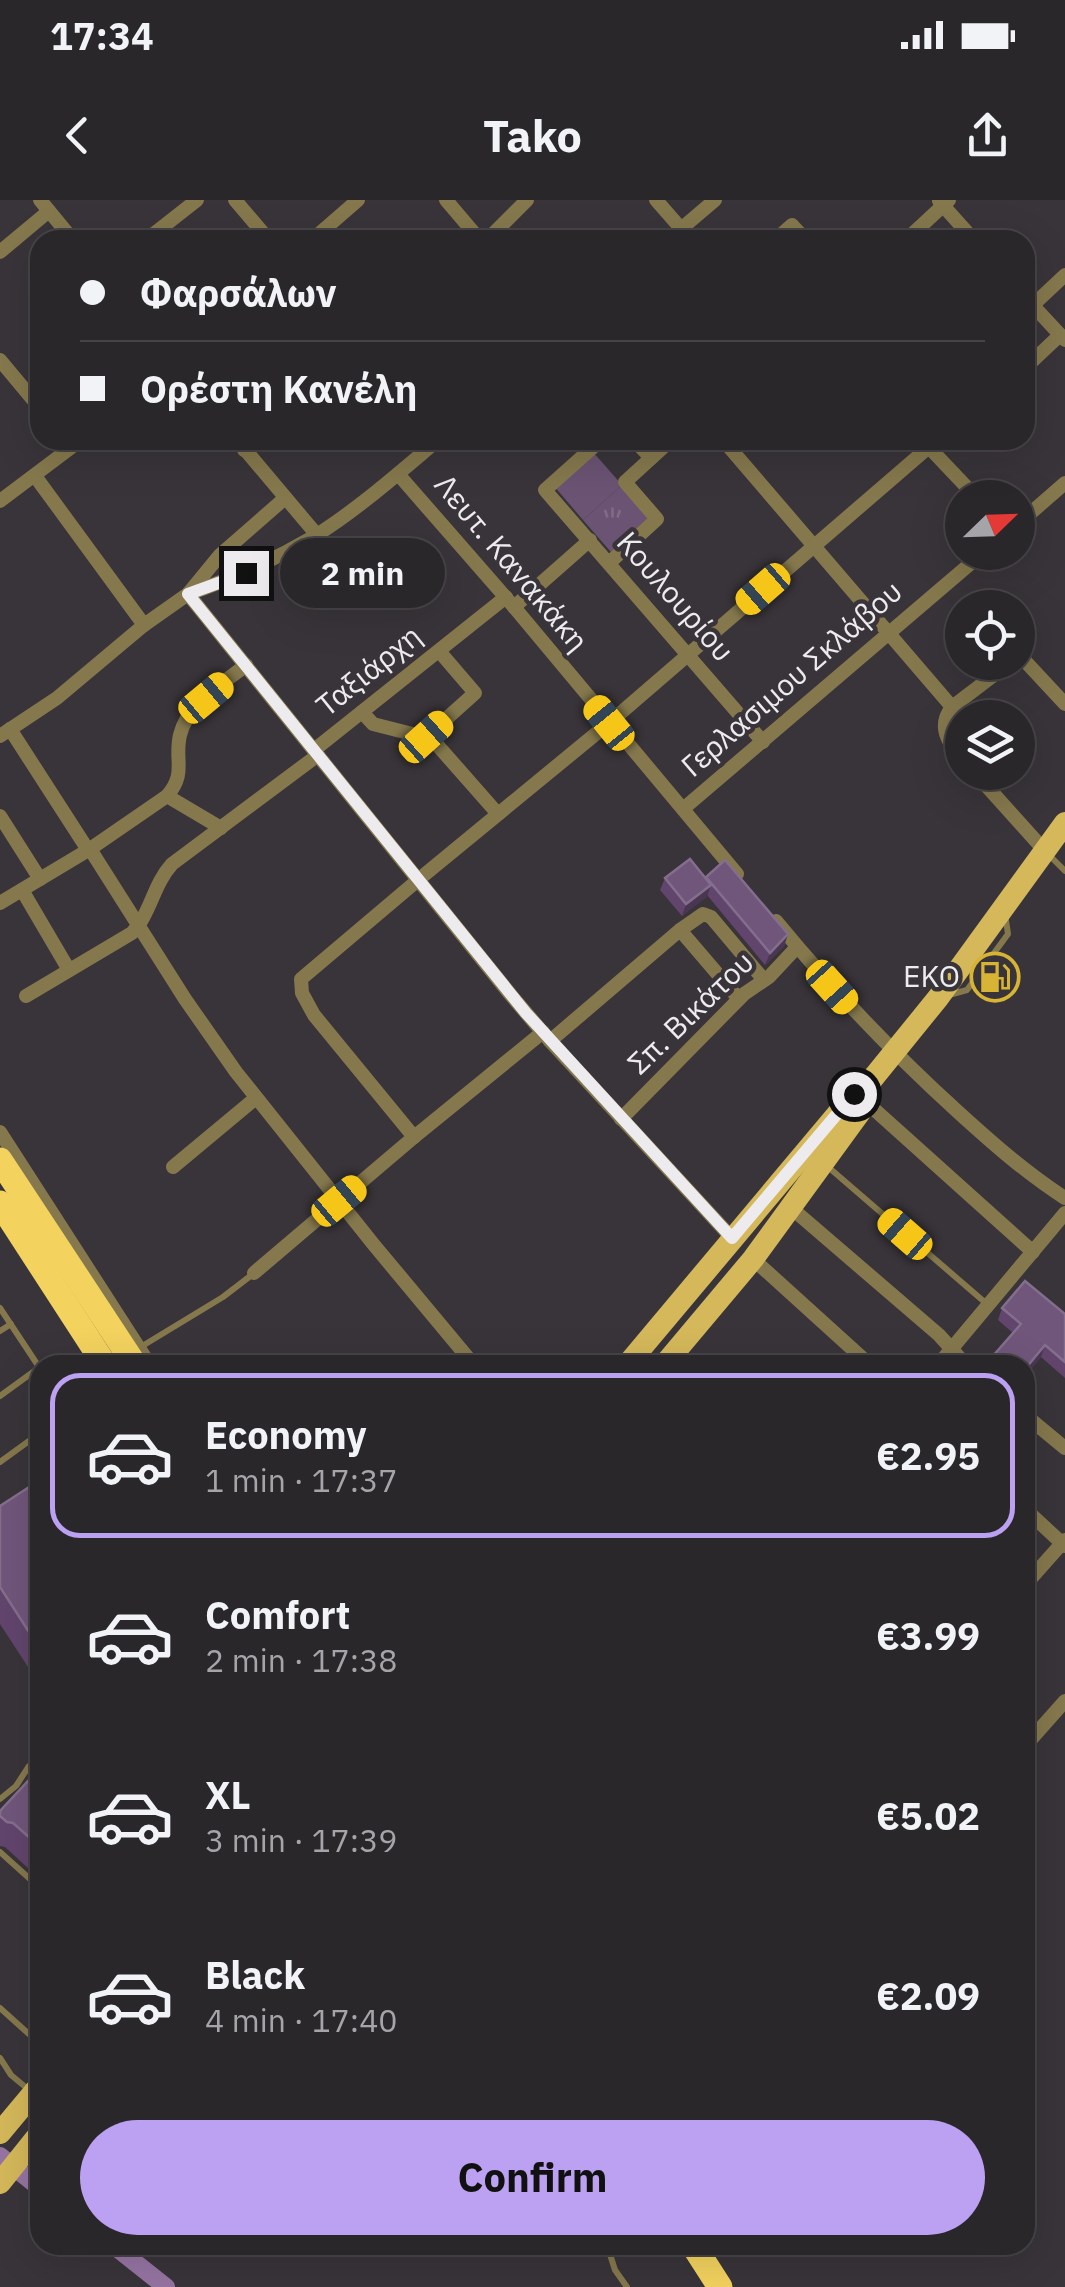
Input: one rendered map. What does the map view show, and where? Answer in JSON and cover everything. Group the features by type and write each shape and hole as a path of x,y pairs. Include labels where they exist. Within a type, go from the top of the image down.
{"highway":[{"path":"0,1160 136,1355"},
{"path":"0,1203 99,1355"},
{"path":"699,2255 720,2287"}],"main road":[{"path":"672,1355 753,1258 894,1053 1065,822"},
{"path":"636,1355 850,1099 867,1092"},
{"path":"4,2123 30,2095"},
{"path":"1,2182 30,2145"}],"street":[{"path":"159,230 197,200"},
{"path":"235,200 260,230"},
{"path":"324,230 358,200"},
{"path":"446,200 472,230"},
{"path":"498,230 527,200"},
{"path":"656,200 682,230"},
{"path":"689,230 715,200"},
{"path":"916,230 943,202 966,230"},
{"path":"0,252 45,206 65,230"},
{"path":"1035,297 1065,275"},
{"path":"1035,307 1063,337 1035,360"},
{"path":"0,360 30,396"},
{"path":"0,501 64,450"},
{"path":"251,450 284,498 317,535"},
{"path":"426,450 317,535 246,573 188,594 144,625 57,698 5,732 89,849 203,1026 256,1098 466,1355"},
{"name":"Κουλουρίου","path":"590,450 545,490 763,742"},
{"path":"643,450 651,458"},
{"path":"610,563 657,518 625,482 660,450"},
{"path":"731,450 946,700"},
{"path":"414,1137 314,1015 302,994 301,980 609,723 921,450"},
{"path":"937,450 962,480"},
{"name":"Λευτ. Κανακάκη","path":"398,474 746,886"},
{"path":"35,476 144,625"},
{"path":"1035,509 1065,483"},
{"path":"188,594 220,555 284,498"},
{"name":"Ταξιάρχη","path":"138,926 164,873 182,856 316,753 439,650 510,602 590,540"},
{"name":"Γερλασιμου Σκλάβου","path":"683,809 963,570"},
{"path":"188,594 546,1037 732,1238"},
{"path":"426,737 475,693 439,650"},
{"path":"0,903 167,796 179,776 179,740 187,718 246,665"},
{"path":"1035,671 1065,704"},
{"path":"961,700 987,680"},
{"path":"362,712 372,724 436,742 498,814"},
{"path":"990,790 1045,851"},
{"path":"167,796 221,828"},
{"path":"0,816 40,879"},
{"path":"22,890 69,970"},
{"path":"254,1273 414,1137 699,916 710,917 764,980"},
{"path":"772,916 894,1053 1001,1152 1065,1198"},
{"path":"26,996 138,926"},
{"path":"680,930 739,999"},
{"name":"Σπ. Βικάτου","path":"621,1119 739,999 797,947"},
{"path":"867,1092 1033,1252"},
{"path":"173,1166 256,1098"},
{"path":"0,1132 136,1355"},
{"path":"790,1206 931,1328 957,1355"},
{"path":"947,1355 1065,1213"},
{"path":"753,1258 859,1355"},
{"path":"1014,1274 1027,1285"},
{"path":"1035,1423 1065,1448"},
{"path":"1035,1518 1064,1543 1035,1575"},
{"path":"1035,1735 1065,1701"}],"lane":[{"path":"1045,851 1065,871"},
{"path":"822,1162 989,1306"},
{"path":"138,1355 254,1273"},
{"path":"0,1308 33,1355"},
{"path":"0,1331 10,1324"},
{"path":"0,1396 30,1375"},
{"path":"0,1462 30,1440"},
{"path":"0,1799 16,1786 30,1765"},
{"path":"0,1852 30,1879"},
{"path":"0,2008 30,2035"},
{"path":"0,2058 11,2075 30,2086"},
{"path":"610,2255 627,2287"}],"green space":[{"path":"593,452 622,485 583,520 554,486"},
{"path":"622,485 649,517 611,552 583,520"}],"building":[{"path":"690,859 711,885 686,904 665,878"},
{"path":"725,860 788,934 770,953 706,877"},
{"path":"1025,1281 1065,1314 1065,1362 1045,1345 1035,1357 994,1355 1021,1324 1002,1308"},
{"path":"30,1486 30,1634 0,1587 0,1506"},
{"path":"30,1779 30,1838 0,1816 0,1811"}],"waterway":[{"path":"0,2156 30,2180"},
{"path":"126,2255 166,2287"}],"place":[{"name":"EKO","path":"995,977"}],"route":[{"path":"246,573 188,594 526,1013 732,1238 854,1094"}]}
